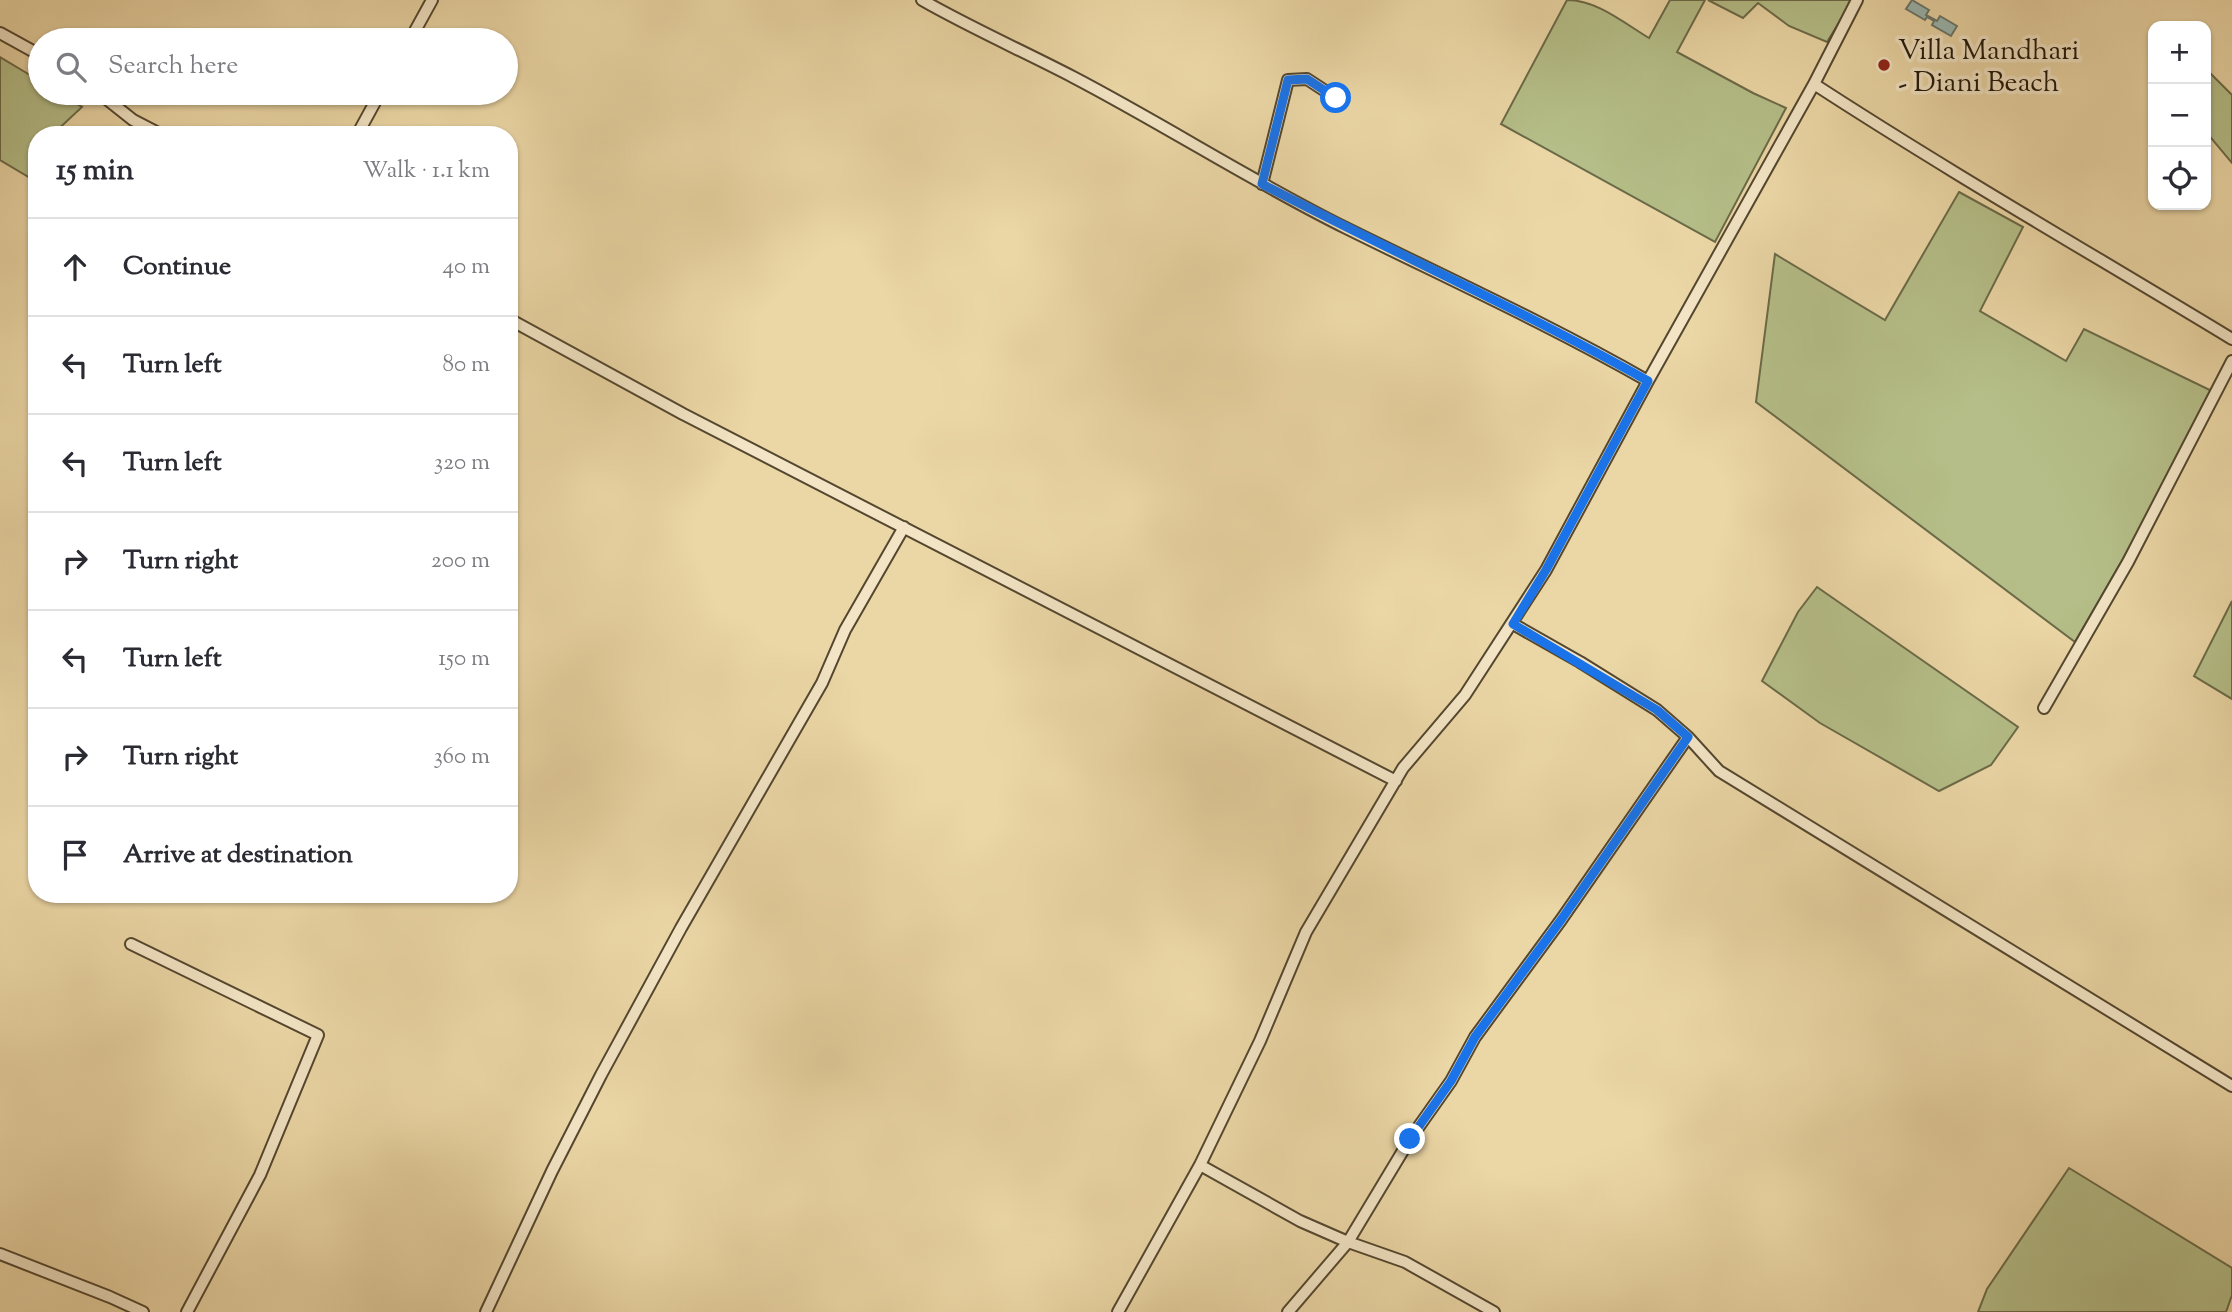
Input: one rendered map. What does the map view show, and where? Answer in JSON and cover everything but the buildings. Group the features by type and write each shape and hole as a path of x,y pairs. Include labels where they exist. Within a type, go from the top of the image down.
{"street":[{"path":"417,28 432,0"},
{"path":"922,0 1073,77 1345,228 1523,314 1648,381"},
{"path":"1118,1312 1200,1165 1260,1041 1306,932 1403,768 1465,695 1546,570 1814,84 1857,0"},
{"path":"0,33 28,48"},
{"path":"1262,184 1288,80 1307,79 1336,98"},
{"path":"1814,84 1985,193 2064,237 2232,339"},
{"path":"114,105 145,126"},
{"path":"362,126 373,105"},
{"path":"518,325 683,414 1396,781"},
{"path":"2043,708 2129,562 2232,360"},
{"path":"486,1312 552,1171 601,1075 681,928 822,683 845,630 904,527"},
{"path":"1513,624 1657,710 1688,737 1719,771 2232,1086"},
{"path":"1287,1312 1348,1242 1410,1139 1451,1081 1475,1037 1561,920 1688,737"},
{"path":"131,944 318,1035 260,1175 187,1312"},
{"path":"1200,1165 1300,1221 1348,1242 1405,1262 1494,1312"},
{"path":"0,1254 143,1312"}],"green space":[{"path":"1567,0 1600,8 1649,38 1670,0 1705,0 1677,52 1786,108 1715,242 1501,124"},
{"path":"1708,0 1853,0 1827,42 1789,26 1758,3 1743,18"},
{"path":"0,57 28,74 28,105 82,107 62,126 28,126 28,177 0,160"},
{"path":"2211,74 2232,95 2232,163 2211,138"},
{"path":"1959,192 2023,227 1980,311 2066,361 2084,329 2218,394 2075,642 1756,402 1775,254 1885,320"},
{"path":"1817,587 2018,727 1991,765 1939,791 1820,723 1762,681 1798,612"},
{"path":"2232,601 2232,699 2194,676"},
{"path":"2069,1168 2232,1268 2232,1295 2226,1312 1978,1312 1987,1289"}],"water":[{"path":"1912,0 1929,10 1926,15 1937,21 1940,16 1957,26 1951,36 1932,25 1934,21 1927,17 1925,20 1906,9"}],"place":[{"name":"Villa Mandhari - Diani Beach","path":"1884,65"}],"route":[{"path":"1336,98 1307,79 1288,80 1262,184 1345,228 1523,314 1648,381 1546,570 1513,624 1657,710 1688,737 1561,920 1475,1037 1451,1081 1410,1139"}]}
